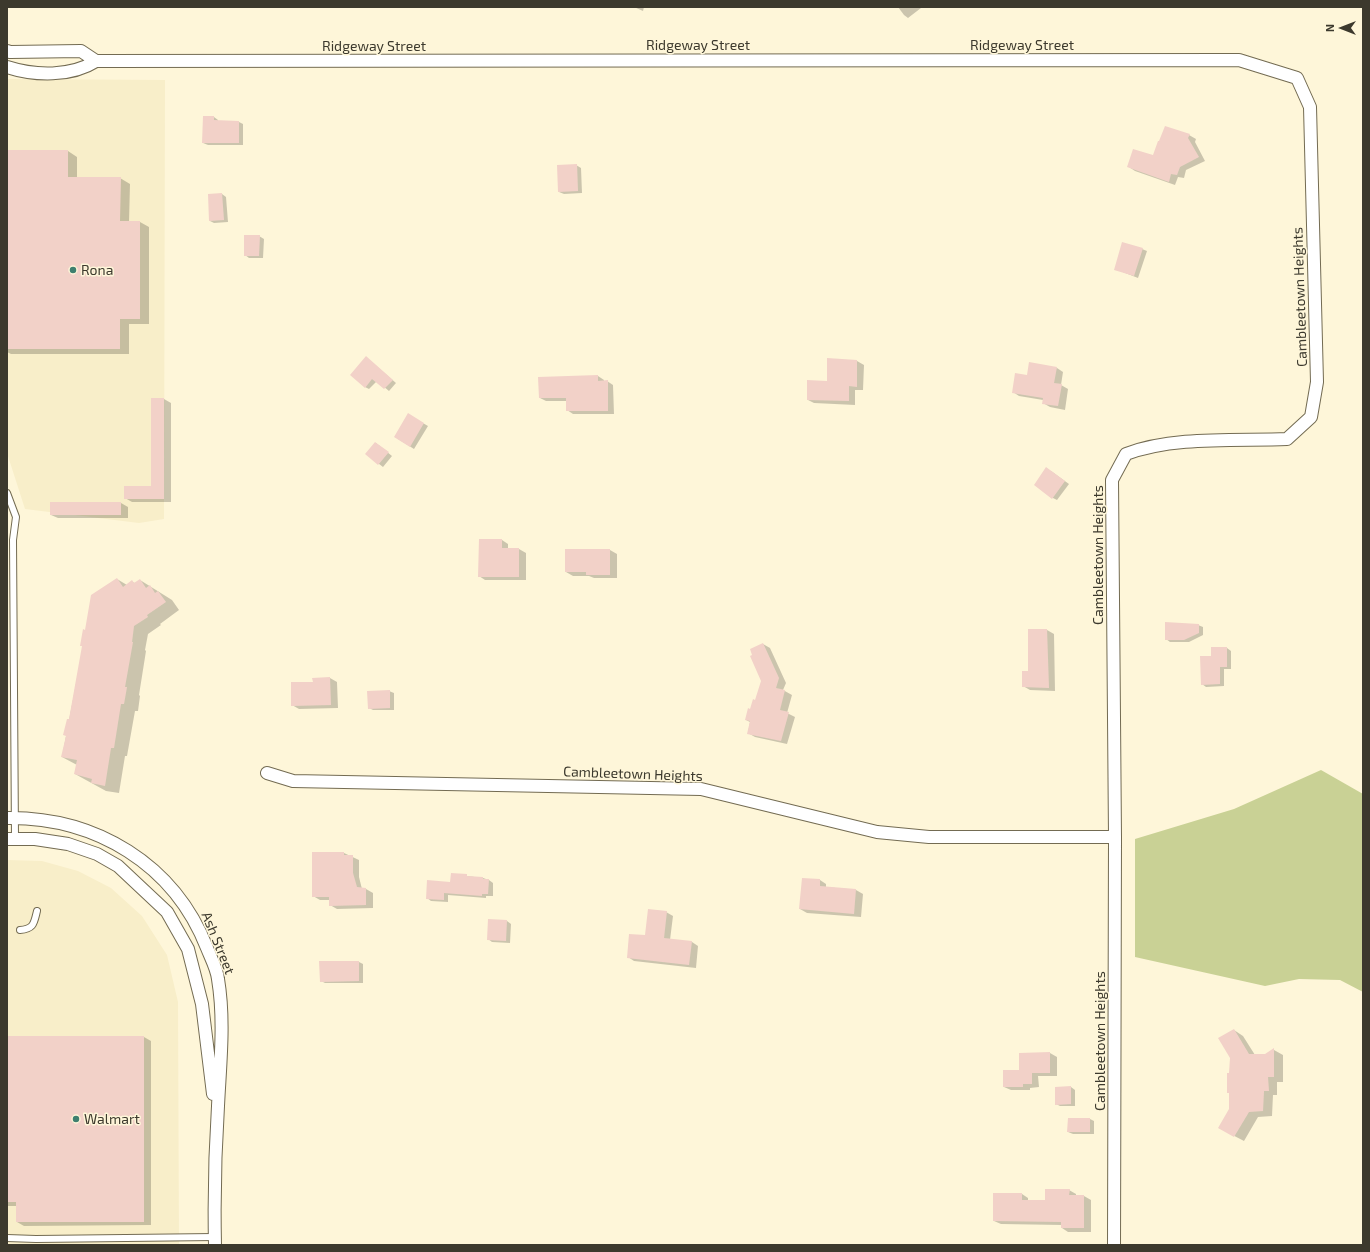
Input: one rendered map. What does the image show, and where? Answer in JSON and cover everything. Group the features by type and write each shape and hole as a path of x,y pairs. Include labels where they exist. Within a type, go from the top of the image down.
{"street":[{"path":"7,51 82,51 96,61"},
{"name":"Ridgeway Street","path":"7,66 36,73 65,72 86,67 96,61 1239,60 1297,78"},
{"name":"Cambleetown Heights","path":"1114,1245 1115,837 1112,480 1126,454 1141,449 1187,442 1287,439 1310,417 1317,382 1310,107 1297,78"},
{"name":"Cambleetown Heights","path":"267,773 293,781 701,789 877,832 929,837 1115,837"},
{"name":"Ash Street","path":"12,818 55,823 88,832 119,845 146,862 180,898 197,923 218,977 222,1018 216,1127 215,1241"},
{"name":"Ash Street","path":"11,839 35,839 68,844 97,854 118,866 167,912 188,949 202,1004 216,1127"}],"lane":[{"path":"7,493 16,517 13,540 15,788 11,839"},
{"path":"7,788 15,788"},
{"path":"20,930 30,928 34,924 37,911"},
{"path":"7,1238 215,1241"}],"shaded area":[{"path":"7,79 165,80 164,519 139,523 25,509 7,453"},
{"path":"7,860 42,861 78,871 111,888 142,916 167,955 178,1002 179,1245 7,1245"}],"green space":[{"path":"1321,770 1363,794 1363,992 1340,980 1299,979 1265,986 1135,957 1135,839 1234,809"}],"building":[{"path":"203,116 214,116 214,120 239,121 239,143 202,143"},
{"path":"1165,126 1190,134 1188,138 1199,157 1180,167 1177,175 1171,174 1169,182 1127,167 1133,149 1153,155"},
{"name":"Rona","path":"7,150 68,150 68,177 121,177 120,221 140,221 140,319 120,319 120,349 7,349"},
{"path":"577,164 578,191 558,192 557,165"},
{"path":"222,193 224,220 209,221 208,194"},
{"path":"244,235 260,235 259,256 244,256"},
{"path":"1122,242 1143,248 1134,276 1114,270"},
{"path":"366,356 393,380 384,389 372,379 365,388 350,375"},
{"path":"827,358 857,360 857,387 849,386 849,401 807,400 807,380 827,381"},
{"path":"1029,362 1057,367 1054,383 1062,384 1058,406 1042,404 1043,398 1012,393 1015,373 1027,375"},
{"path":"598,375 598,381 608,380 608,411 566,411 566,398 539,398 538,377"},
{"path":"151,398 164,398 164,499 124,499 124,486 151,486"},
{"path":"408,413 424,423 410,447 394,437"},
{"path":"375,442 389,452 378,465 365,454"},
{"path":"1046,467 1065,481 1052,499 1034,485"},
{"path":"50,502 121,502 121,515 50,515"},
{"path":"479,539 502,539 502,548 519,548 519,577 478,577"},
{"path":"565,549 610,549 610,575 586,575 586,572 565,572"},
{"path":"117,578 123,587 132,580 134,583 140,579 146,588 150,585 155,593 158,591 166,602 134,626 124,704 121,704 114,748 111,748 105,786 91,783 92,779 74,774 77,760 61,757 66,736 63,735 67,719 69,719 82,646 80,646 83,629 85,630 91,595"},
{"path":"1165,622 1199,624 1199,633 1184,640 1165,640"},
{"path":"1028,629 1047,629 1049,688 1022,687 1022,671 1028,671"},
{"path":"763,643 779,678 776,688 785,690 780,710 789,712 781,741 747,734 750,721 745,720 748,708 750,709 753,699 755,700 761,681 750,656 752,655 750,649"},
{"path":"1211,647 1227,647 1227,667 1220,667 1220,684 1201,685 1200,656 1211,656"},
{"path":"330,677 331,705 291,706 291,682 313,682 312,678"},
{"path":"390,690 390,708 368,709 367,691"},
{"path":"312,852 344,852 344,855 353,855 353,873 357,887 366,888 366,905 329,906 329,897 312,897"},
{"path":"451,873 467,874 467,876 489,879 488,894 482,894 482,896 444,893 444,900 426,899 427,880 450,882"},
{"path":"802,878 820,879 820,886 856,889 854,914 799,909"},
{"path":"648,909 667,911 664,938 692,941 689,965 627,958 629,934 645,935"},
{"path":"488,919 507,920 506,941 487,940"},
{"path":"319,961 359,961 359,981 320,982"},
{"path":"1234,1029 1249,1054 1265,1054 1274,1048 1274,1077 1268,1077 1269,1091 1264,1091 1263,1111 1249,1112 1234,1137 1218,1128 1229,1109 1227,1073 1229,1073 1230,1058 1218,1038"},
{"name":"Walmart","path":"7,1036 144,1036 144,1222 16,1222 16,1202 7,1202"},
{"path":"1050,1052 1050,1073 1032,1073 1032,1084 1023,1084 1023,1087 1003,1087 1003,1070 1019,1070 1019,1053"},
{"path":"1071,1086 1071,1104 1055,1105 1055,1087"},
{"path":"1068,1118 1090,1118 1090,1132 1067,1132"},
{"path":"1045,1189 1070,1189 1069,1195 1084,1195 1084,1228 1061,1228 1061,1222 993,1221 993,1193 1022,1193 1022,1200 1045,1200"}],"place":[{"name":"Rona","path":"73,270"},
{"name":"Walmart","path":"76,1119"}]}
